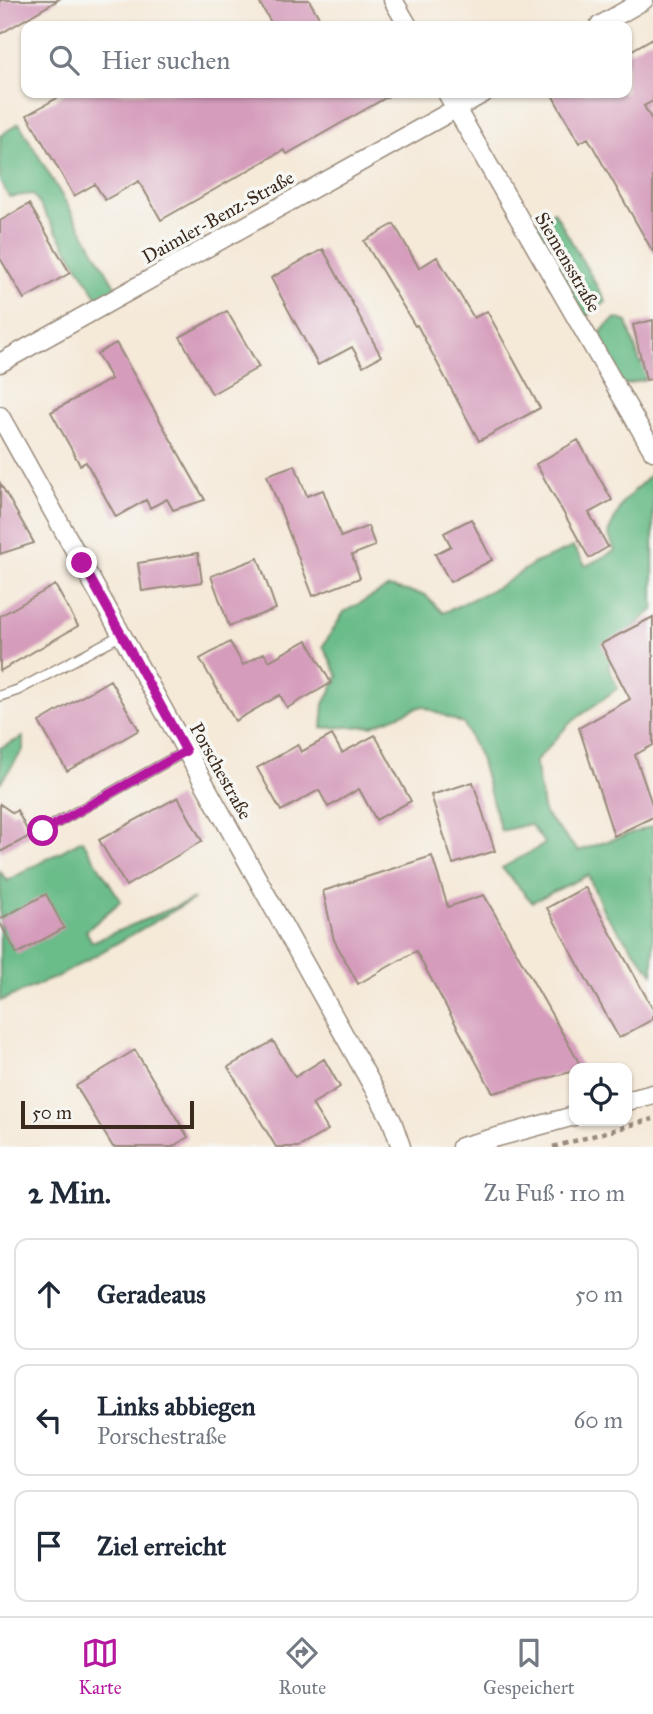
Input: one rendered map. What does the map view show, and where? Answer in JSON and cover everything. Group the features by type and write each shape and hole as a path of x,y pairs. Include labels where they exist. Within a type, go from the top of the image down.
{"street":[{"path":"393,0 405,21"},
{"path":"608,21 644,0"},
{"name":"Siemensstraße","path":"450,98 653,451"},
{"name":"Daimler-Benz-Straße","path":"0,363 475,98"},
{"name":"Porschestraße","path":"0,416 392,1121 401,1147"},
{"path":"632,1100 653,1094"},
{"path":"461,1147 569,1117"}],"lane":[{"path":"0,696 18,691 121,635"},
{"path":"43,831 186,751"}],"path":[{"path":"553,1147 653,1119"}],"green space":[{"path":"19,123 121,296 103,306 33,194 9,197 0,181 0,136"},
{"path":"554,211 606,302 579,322 526,231"},
{"path":"616,318 627,322 640,363 653,360 653,377 616,387 591,344"},
{"path":"653,472 653,610 619,639 608,666 618,688 569,724 535,762 544,813 578,851 653,826 653,974 605,914 588,875 532,902 502,868 545,844 530,824 501,831 480,758 464,724 422,706 372,726 322,728 324,704 338,676 323,646 344,612 389,587 425,595 443,613 502,585 533,564 573,547 586,566 615,551 608,533 623,502"},
{"path":"23,737 23,750 0,783 0,748"},
{"path":"82,840 121,901 86,931 92,942 194,899 61,975 0,1001 0,871 7,881"}],"building":[{"path":"0,0 58,0 21,21 0,34"},
{"path":"258,0 309,0 321,21 270,21"},
{"path":"653,38 653,101 644,106 653,122 653,252 588,138 579,143 554,98 632,98 632,50"},
{"path":"57,98 385,98 287,154 284,150 161,220 139,181 105,200 95,184 74,196 27,115"},
{"path":"29,204 70,273 24,299 0,258 0,221"},
{"path":"394,224 419,268 437,257 474,318 487,311 540,408 479,441 417,325 415,326 364,241"},
{"path":"323,249 381,356 363,366 352,347 318,365 271,278"},
{"path":"227,311 259,367 212,394 180,337"},
{"path":"653,320 653,379 646,380 633,325"},
{"path":"116,343 205,500 173,510 167,499 150,508 146,500 116,517 86,462 80,465 51,412 111,379 97,354"},
{"path":"578,440 612,500 589,513 608,547 589,558 536,464"},
{"path":"295,465 307,496 323,490 341,537 368,526 375,546 352,555 360,578 313,596 267,475"},
{"path":"0,483 34,543 0,554"},
{"path":"471,519 492,560 450,582 435,554 451,546 444,533"},
{"path":"198,553 202,582 142,591 138,563"},
{"path":"258,558 276,609 229,626 211,576"},
{"path":"55,585 78,626 0,671 0,616"},
{"path":"653,617 653,745 635,755 653,807 653,817 614,836 579,728 630,699 601,644"},
{"path":"307,640 331,683 287,708 280,695 235,721 200,659 230,642 243,665 264,653 269,661"},
{"path":"110,680 139,730 67,771 39,722"},
{"path":"332,735 342,753 375,735 411,801 376,820 359,789 328,807 319,790 281,811 257,768 298,745 301,752"},
{"path":"473,782 495,851 453,864 431,795"},
{"path":"178,797 202,841 126,886 99,840"},
{"path":"0,804 13,813 17,810 30,836 0,852"},
{"path":"432,856 448,907 484,895 579,1063 569,1063 569,1072 493,1093 416,951 358,984 334,940 323,891"},
{"path":"585,887 653,1009 653,1019 619,1038 547,908"},
{"path":"46,894 64,928 17,954 0,919"},
{"path":"273,1041 295,1077 324,1059 340,1087 312,1104 328,1130 299,1147 276,1147 228,1067"},
{"path":"135,1050 188,1137 172,1147 113,1147 76,1086"}],"route":[{"path":"43,831 186,751 82,563"}]}
